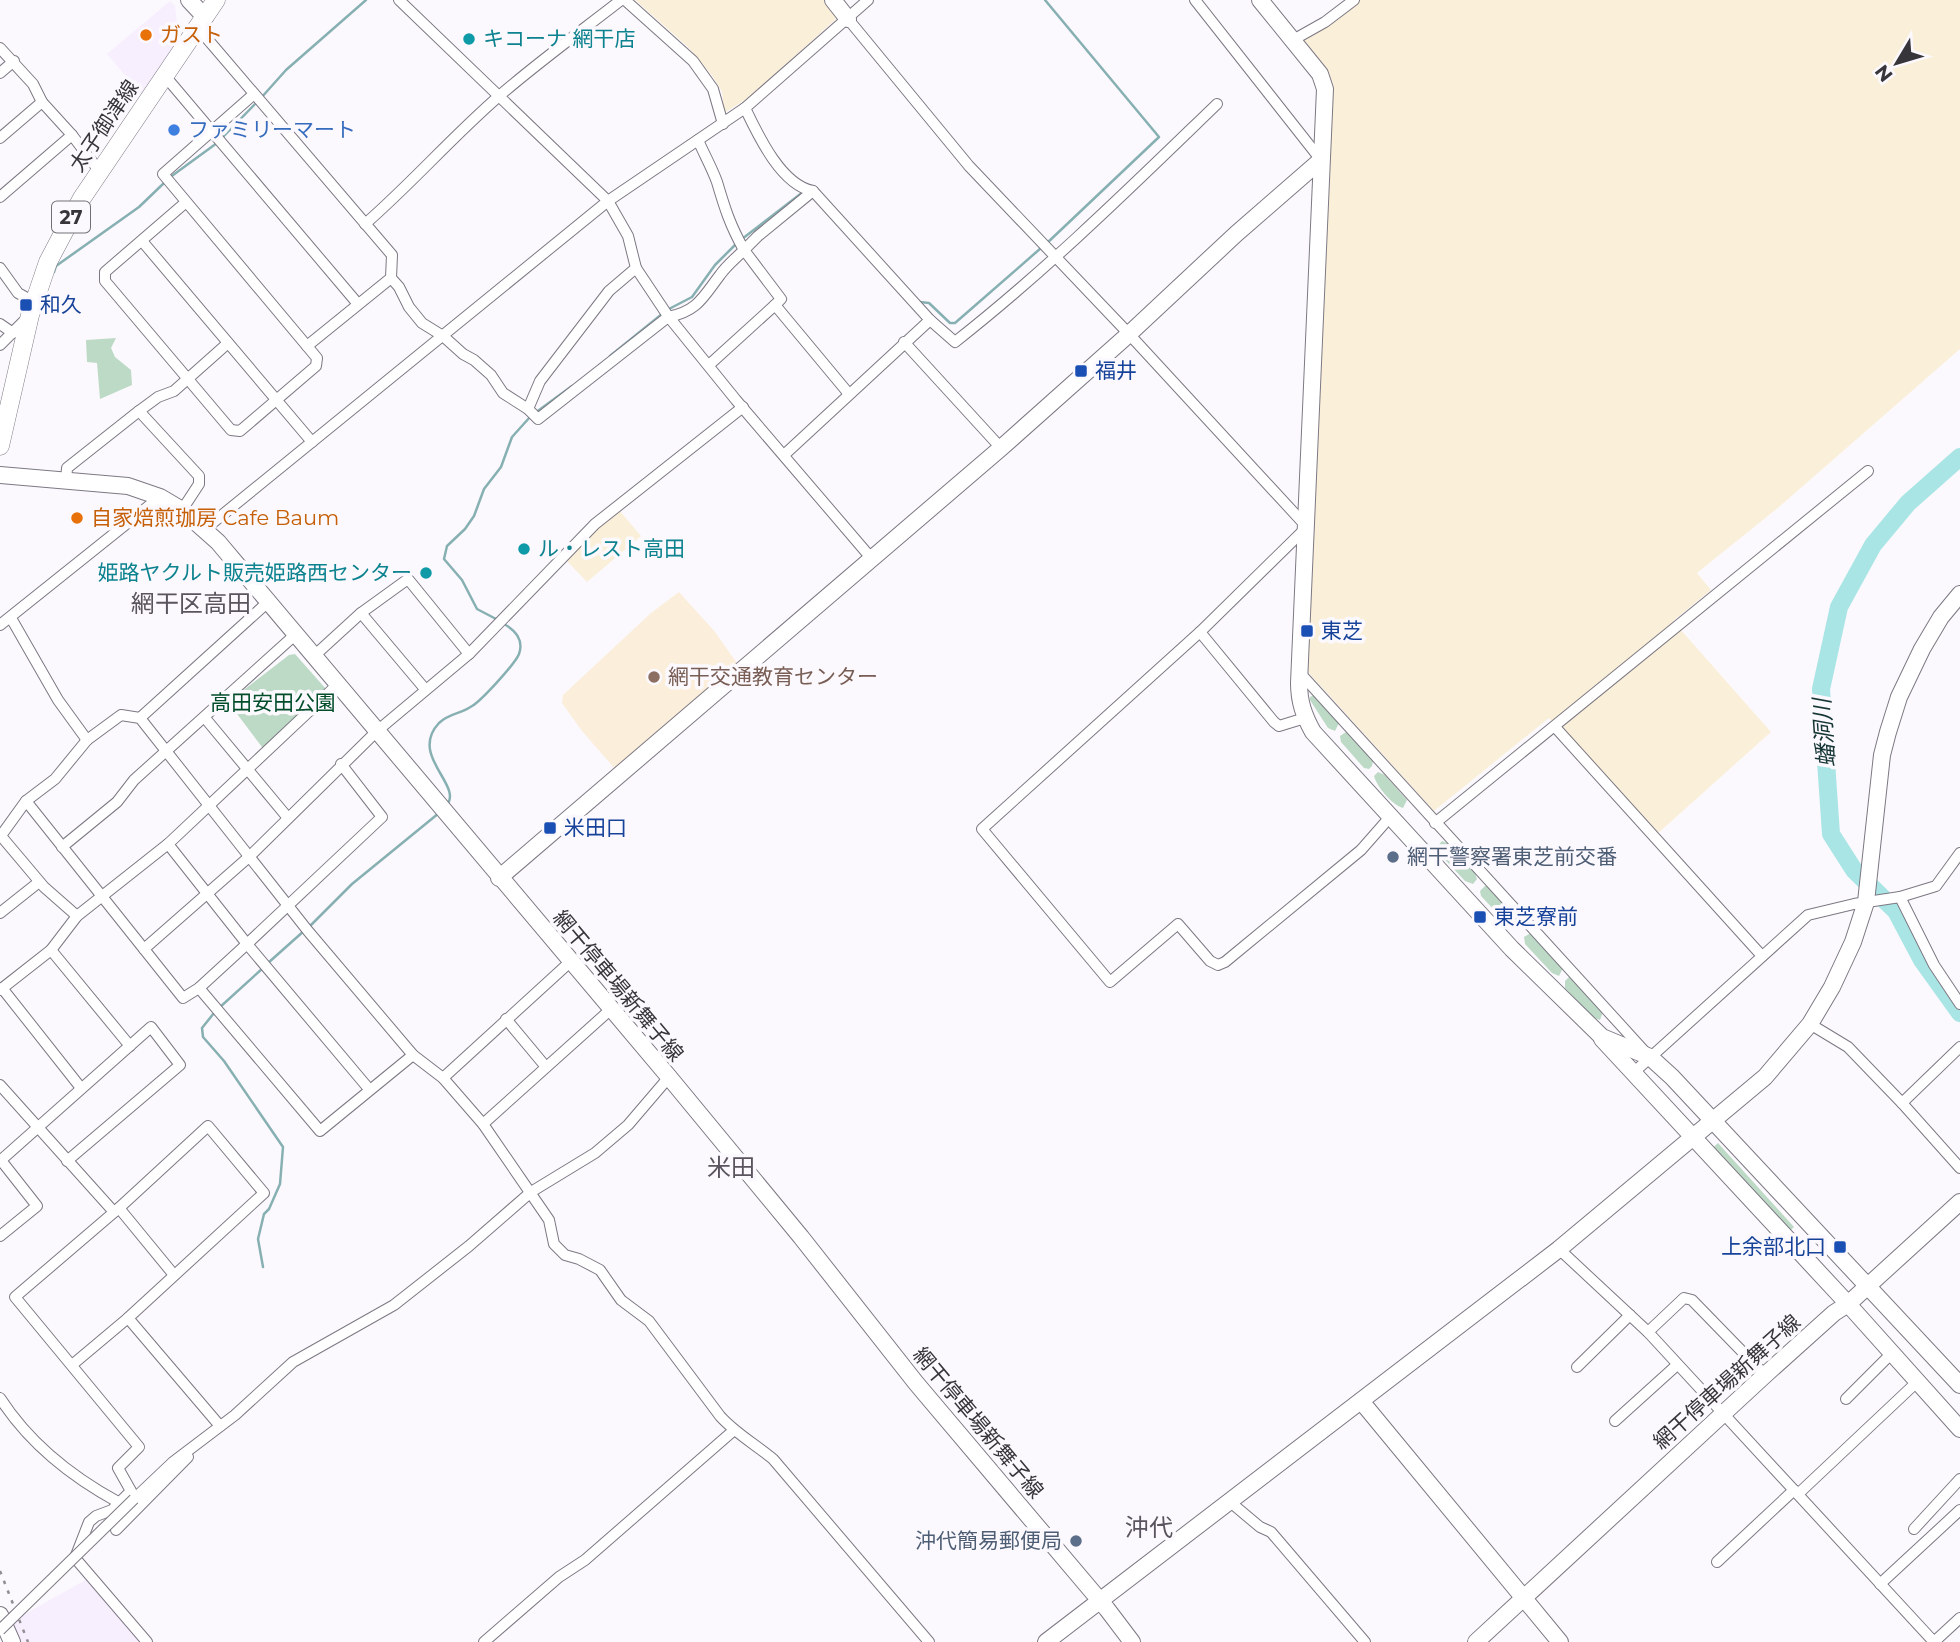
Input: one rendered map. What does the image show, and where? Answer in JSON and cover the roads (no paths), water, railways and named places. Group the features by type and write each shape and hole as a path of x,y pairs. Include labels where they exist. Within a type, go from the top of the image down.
{"main road":[{"name":"太子御津線","path":"0,446 32,308 48,262 67,224 100,172 216,0"}],"street":[{"path":"189,0 201,23 254,94 392,255 391,278 422,323 443,336 491,375 503,393 538,419 666,313 682,314 694,308 721,272 744,249 813,191"},
{"path":"399,0 608,201 628,236 636,268 666,313 872,559"},
{"path":"365,224 498,96 623,0 693,61 713,89 723,124"},
{"path":"833,0 969,166 1307,527"},
{"path":"205,529 608,201 745,108 868,0"},
{"path":"1195,0 1321,160"},
{"path":"1260,0 1324,81 1326,100 1321,160 1299,693 1305,718 1313,732 1390,817 1512,948 1602,1037 1650,1057"},
{"path":"1293,40 1325,22 1354,0"},
{"path":"0,48 33,84 42,102 100,172"},
{"path":"0,73 14,61"},
{"path":"165,76 358,304"},
{"path":"185,203 105,272 105,281 231,430 240,431 316,366 317,358 163,174 254,94"},
{"path":"0,138 42,102"},
{"path":"745,108 761,142 783,171 802,189 813,191 930,320 955,342 1056,257 1217,104"},
{"path":"0,197 72,135"},
{"path":"698,140 736,236 781,299 709,365"},
{"path":"499,878 1001,448 1321,160"},
{"path":"142,241 312,442"},
{"path":"0,268 32,308 0,345"},
{"path":"532,413 540,381 609,290 636,268"},
{"path":"307,346 391,278"},
{"path":"775,305 849,394"},
{"path":"784,455 930,320"},
{"path":"0,324 13,333"},
{"path":"904,342 1001,448"},
{"path":"66,482 67,468 158,397 174,391 228,343"},
{"path":"144,949 250,856 377,731 469,654 596,524 743,407"},
{"path":"139,411 199,476 199,484 182,510"},
{"path":"1435,823 1868,471"},
{"name":"網干停車場新舞子線","path":"0,475 128,486 160,497 182,510 205,529 669,1077 801,1237 916,1383 1132,1642"},
{"path":"0,625 160,497"},
{"path":"1307,527 1200,632 982,829 1110,982 1178,924 1210,961 1217,965 1225,962 1361,850 1390,817"},
{"path":"314,656 361,613 408,579 469,654"},
{"path":"1046,1642 1559,1248 1765,1077 1810,1024 1846,960 1860,903 1882,755 1888,732 1899,697 1916,660 1941,617 1960,594"},
{"path":"140,718 268,602"},
{"path":"361,613 425,689"},
{"path":"11,618 58,700 87,740"},
{"path":"1200,632 1274,722 1279,726 1305,718"},
{"path":"62,847 117,802 134,780 296,634"},
{"path":"1300,673 1650,1057 1713,1120 1960,1385"},
{"path":"81,1088 1,989 51,950 77,916 168,844 337,685"},
{"path":"77,916 39,881 0,837 26,802 55,779 87,740 121,715 140,718 286,905 414,1055 443,1078 483,1124 549,1220 554,1244 565,1255 600,1270 621,1300 649,1321 705,1398 733,1431 751,1440 773,1459 929,1642"},
{"path":"205,718 288,818"},
{"path":"1555,727 1762,956"},
{"path":"26,802 183,998 199,988 382,817 341,764"},
{"path":"168,844 247,944 369,1089"},
{"path":"1632,1074 1808,915 1900,897 1936,886 1960,853"},
{"path":"0,913 39,881"},
{"path":"1900,897 1934,965 1960,1004"},
{"path":"51,950 130,1046"},
{"path":"443,1078 570,962"},
{"path":"199,988 320,1131 414,1055"},
{"path":"483,1124 610,1010"},
{"path":"1583,1017 1632,1074 1848,1304 1960,1429"},
{"path":"506,1019 546,1067"},
{"path":"1810,1024 1848,1047 1960,1168"},
{"path":"0,1236 37,1206 0,1160 151,1027 180,1065 67,1161"},
{"path":"1902,1103 1960,1047"},
{"path":"6,1638 134,1499 173,1462 220,1426 293,1362 394,1305 469,1246 531,1192 595,1153 628,1125 669,1077"},
{"path":"0,1085 174,1275"},
{"path":"72,1365 128,1318 264,1192 208,1126 15,1297 139,1447 118,1468 131,1491 111,1510 89,1522 75,1558 147,1642"},
{"name":"網干停車場新舞子線","path":"1476,1642 1765,1375 1960,1202"},
{"path":"1559,1248 1648,1332 1934,1642 1960,1618"},
{"path":"1648,1332 1684,1298 1692,1300 1765,1375"},
{"path":"1577,1367 1630,1315"},
{"path":"128,1318 220,1426"},
{"path":"1846,1399 1892,1353"},
{"path":"1615,1421 1677,1364"},
{"path":"1717,1562 1918,1381"},
{"path":"0,1398 27,1432 67,1471 118,1502"},
{"path":"1361,1401 1560,1642"},
{"path":"116,1530 183,1461 215,1435 220,1426"},
{"path":"484,1642 559,1577 585,1560 733,1431"},
{"path":"1914,1529 1960,1479"},
{"path":"1229,1501 1260,1527 1271,1532 1365,1642"},
{"path":"1880,1584 1960,1511"},
{"path":"0,1615 6,1638"}],"waterway":[{"path":"261,98 286,70 366,0"},
{"path":"1045,0 1159,137 1046,244"},
{"path":"222,138 256,103"},
{"path":"169,178 217,143"},
{"path":"54,272 56,266 139,207 164,183"},
{"path":"742,239 803,192"},
{"path":"667,310 692,297 715,265 737,243"},
{"path":"920,302 929,303 950,323 955,323 1041,248"},
{"path":"610,356 662,314"},
{"path":"535,413 572,386"},
{"path":"498,620 477,609 462,580 444,559 447,546 474,516 484,489 501,467 512,437 530,417"},
{"name":"蟠洞川","path":"1960,457 1908,503 1873,545 1839,607 1821,689 1831,834 1854,870 1896,911 1922,960 1960,1013"},
{"path":"446,806 450,798 449,789 433,758 431,735 443,720 476,703 516,659 520,649 519,640 515,632 504,624"},
{"path":"310,926 352,884 439,813"},
{"path":"268,963 305,930"},
{"path":"219,1008 263,968"},
{"path":"214,1013 202,1028 203,1037 224,1061 283,1147 280,1184 264,1214 258,1239 263,1267"}],"railway":[{"path":"0,1571 28,1642"}],"place":[{"name":"ガスト","path":"146,35"},
{"name":"キコーナ 網干店","path":"469,39"},
{"name":"ファミリーマート","path":"174,130"},
{"name":"和久","path":"26,305"},
{"name":"福井","path":"1081,371"},
{"name":"自家焙煎珈房 Cafe Baum","path":"77,518"},
{"name":"ル・レスト高田","path":"524,549"},
{"name":"姫路ヤクルト販売姫路西センター","path":"426,573"},
{"name":"東芝","path":"1307,631"},
{"name":"網干交通教育センター","path":"654,677"},
{"name":"米田口","path":"550,828"},
{"name":"網干警察署東芝前交番","path":"1393,857"},
{"name":"東芝寮前","path":"1480,917"},
{"name":"上余部北口","path":"1840,1247"},
{"name":"沖代簡易郵便局","path":"1076,1541"}],"district":[{"name":"網干区高田","path":"191,604"},
{"name":"米田","path":"731,1168"},
{"name":"沖代","path":"1149,1528"}],"park label":[{"name":"高田安田公園","path":"273,703"}]}
